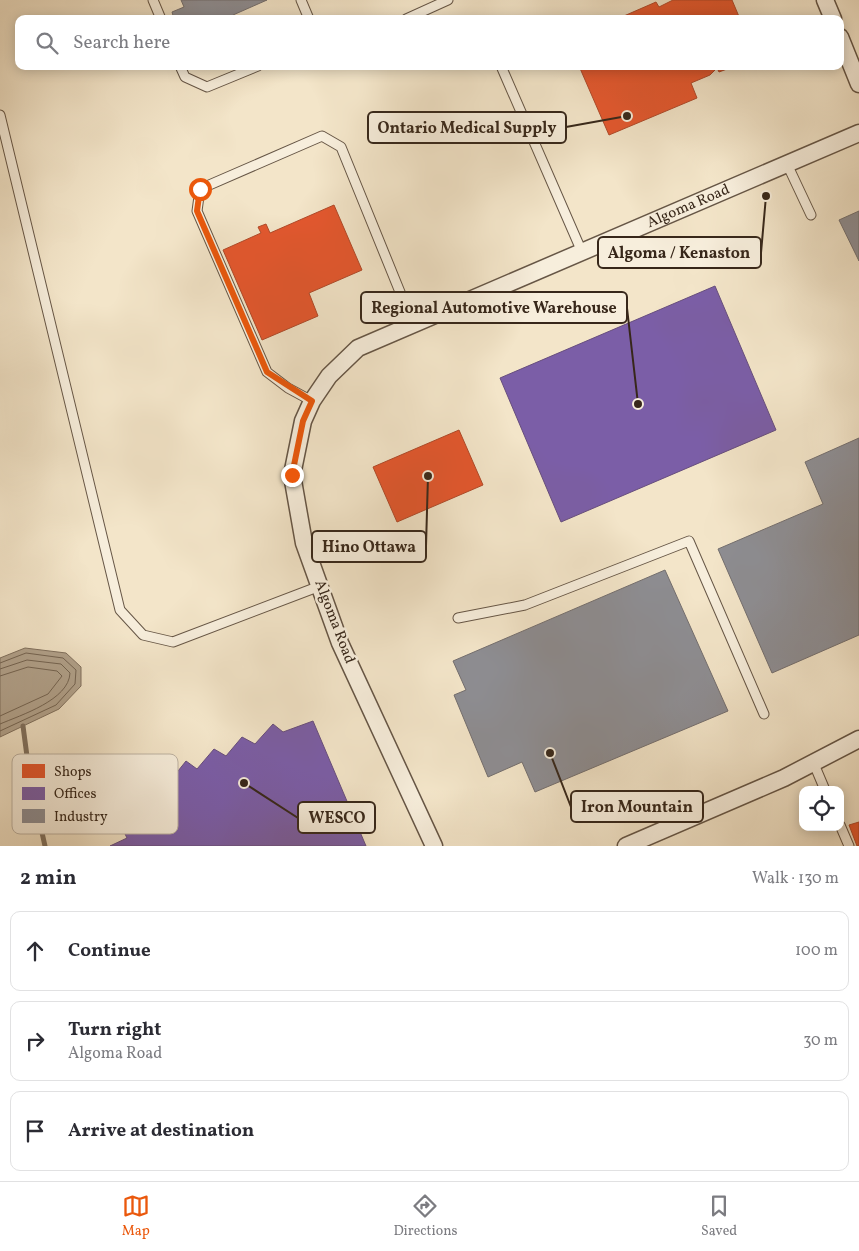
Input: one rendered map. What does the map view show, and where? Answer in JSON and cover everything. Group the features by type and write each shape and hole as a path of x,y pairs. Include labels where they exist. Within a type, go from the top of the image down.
{"street":[{"path":"825,0 831,15"},
{"path":"844,48 859,84"},
{"name":"Algoma Road","path":"434,846 340,643 304,543 292,475 303,421 312,401 329,376 358,348 859,133"},
{"path":"626,846 814,764 859,739"}],"lane":[{"path":"153,0 159,15"},
{"path":"301,0 307,15"},
{"path":"415,15 448,0"},
{"path":"182,70 185,77 208,87 248,70"},
{"path":"503,70 582,252"},
{"path":"0,115 120,610 143,635 173,642 320,586"},
{"path":"312,401 267,372 197,211 200,189 322,136 342,147 413,324"},
{"path":"787,164 811,215"},
{"path":"458,618 525,606 689,541 764,714"},
{"path":"814,764 823,786"},
{"path":"843,831 849,846"}],"water":[{"path":"25,648 66,653 81,667 81,686 59,709 0,737 0,658"}],"building: Shops":[{"path":"673,0 732,0 738,15 626,15 656,2 659,7"},
{"path":"581,70 715,70 710,75 691,83 697,98 609,135"},
{"path":"334,205 362,270 309,293 318,316 262,340 223,250 261,233 258,227 266,224 270,233"},
{"path":"459,430 483,485 397,522 373,467"},
{"path":"859,822 859,846 857,846 849,825"}],"building: Offices":[{"path":"715,286 776,430 561,522 500,378"},
{"path":"313,721 366,846 110,846 127,838 125,834 178,834 178,771 186,761 197,769 214,749 226,756 242,737 255,744 273,724 283,732"}],"building: Industry":[{"path":"181,0 267,0 233,15 173,15 172,12 184,7"},
{"path":"859,211 859,261 839,220"},
{"path":"859,438 859,635 772,673 718,549 823,504 805,462"},
{"path":"665,570 728,711 535,792 522,762 488,777 454,695 466,690 453,661"}],"waterway":[{"path":"23,726 27,754"},
{"path":"42,834 45,846"}],"place":[{"name":"Ontario Medical Supply","path":"627,116"},
{"name":"Algoma / Kenaston","path":"766,196"},
{"name":"Regional Automotive Warehouse","path":"638,404"},
{"name":"Hino Ottawa","path":"428,476"},
{"name":"Iron Mountain","path":"550,753"},
{"name":"WESCO","path":"244,783"}],"route":[{"path":"200,189 197,211 267,372 288,388 312,401 303,421 292,475"}]}
